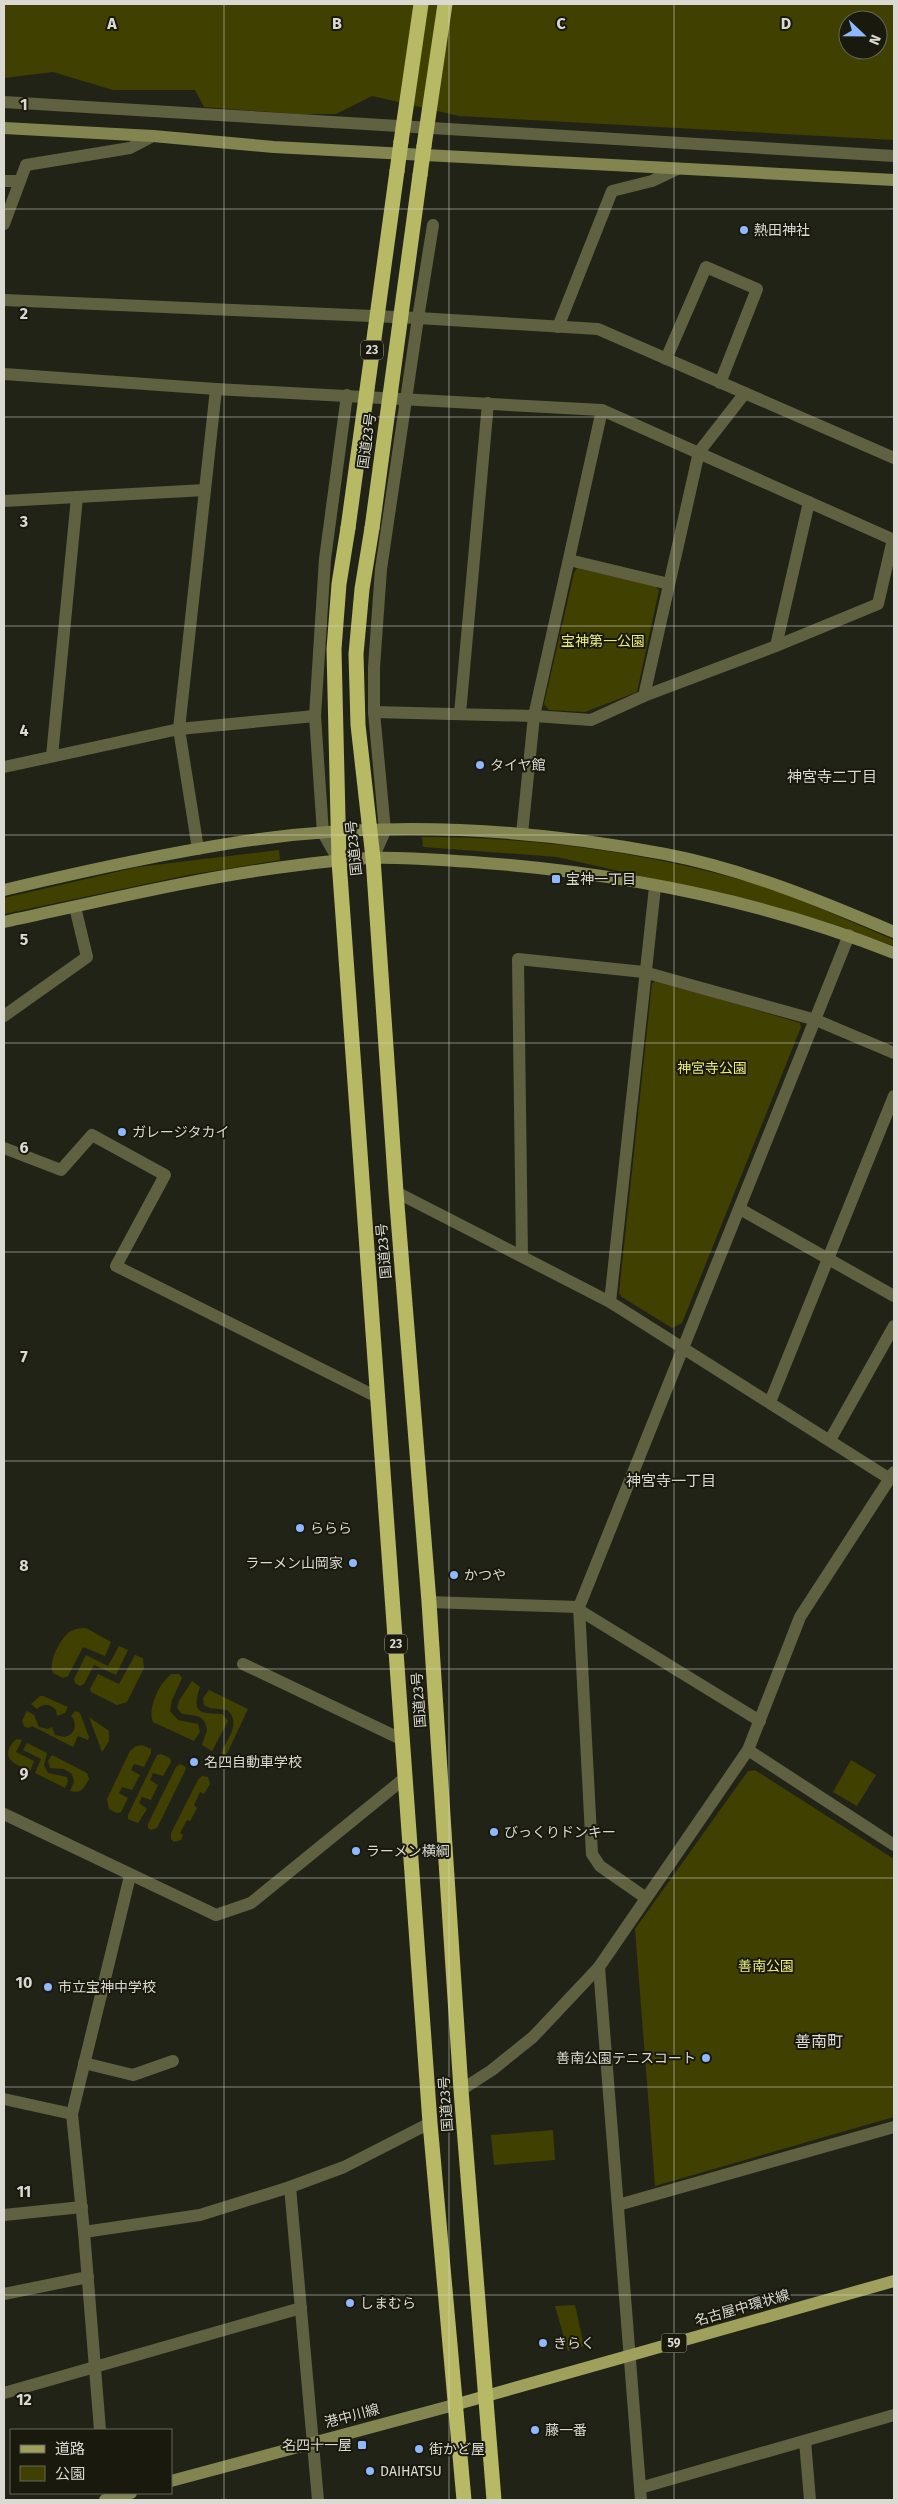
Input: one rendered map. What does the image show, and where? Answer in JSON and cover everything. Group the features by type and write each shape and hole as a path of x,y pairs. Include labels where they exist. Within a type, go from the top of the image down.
{"highway":[{"name":"国道23号","path":"421,4 339,584 334,649 330,833 338,861 430,2123 464,2500"},
{"name":"国道23号","path":"445,4 362,589 356,654 358,725 373,858 396,1192 429,1602 461,2090 494,2500"}],"main road":[{"name":"名古屋中環状線","path":"454,2405 894,2281"}],"street":[{"path":"4,102 894,156"},
{"path":"4,128 153,136 274,146 400,148 677,169 894,180"},
{"path":"4,224 26,165 130,148 153,136"},
{"path":"558,327 612,191 652,181 677,169"},
{"path":"4,181 20,181"},
{"path":"373,858 385,831 374,712 374,666 381,569 433,225"},
{"path":"666,359 706,267 757,290 720,382"},
{"path":"4,300 418,318 598,329 894,458"},
{"path":"4,374 216,389 602,410 700,452 893,540 878,604 776,646 644,696 592,720 534,716 374,712"},
{"path":"198,849 179,729 216,389"},
{"path":"644,696 700,452 745,393"},
{"path":"330,833 315,716 326,559 347,395"},
{"path":"460,714 488,403"},
{"path":"522,834 534,716 602,410"},
{"path":"4,501 205,490"},
{"path":"52,756 77,497"},
{"path":"776,646 809,502"},
{"path":"569,560 670,584"},
{"path":"4,767 179,729 315,716"},
{"path":"4,890 198,849 261,839 330,833 419,830 522,834 666,854 727,870 785,888 894,932"},
{"path":"4,922 190,881 338,861 373,858 463,861 560,869 721,899 849,935 894,953"},
{"path":"610,1302 644,972 655,886"},
{"path":"4,1016 87,957 75,907"},
{"path":"646,1898 600,1866 592,1854 579,1608 849,935"},
{"path":"522,1256 518,959 644,972 816,1020 894,1053"},
{"path":"770,1402 894,1096"},
{"path":"4,1148 62,1170 92,1135 165,1175 116,1266 377,1397"},
{"path":"396,1192 610,1302 830,1440 892,1475 800,1617 748,1750 598,1967 533,2037 492,2070 461,2090"},
{"path":"740,1209 894,1296"},
{"path":"830,1440 894,1326"},
{"path":"429,1602 579,1608 760,1720"},
{"path":"243,1664 403,1740"},
{"path":"748,1750 894,1845"},
{"path":"4,1814 130,1876 216,1915 251,1903 406,1777"},
{"path":"100,2429 82,2207 72,2114 130,1876"},
{"path":"598,1967 640,2494 805,2441 894,2415"},
{"path":"84,2063 133,2075 173,2061"},
{"path":"4,2100 72,2114"},
{"path":"84,2232 200,2215 290,2187 344,2167 430,2123"},
{"path":"618,2204 894,2127"},
{"path":"290,2187 318,2500"},
{"path":"4,2215 82,2207"},
{"path":"4,2294 88,2278"},
{"path":"4,2393 301,2308"},
{"name":"港中川線","path":"172,2481 454,2405"},
{"path":"805,2441 810,2500"},
{"path":"105,2500 126,2494"}],"green space":[{"path":"4,4 894,4 894,140 459,116 372,96 336,114 297,114 204,107 195,90 113,90 53,72 4,78"},
{"name":"宝神第一公園","path":"577,568 655,586 659,590 637,692 585,712 549,710 544,704 574,573"},
{"path":"422,837 543,843 623,854 703,870 742,880 800,900 894,940 894,946 830,923 759,903 557,857 423,847"},
{"path":"279,850 280,860 188,875 4,914 4,898 138,867"},
{"name":"神宮寺公園","path":"656,980 800,1023 801,1027 682,1323 672,1328 622,1297 619,1293 652,984"},
{"path":"86,1628 111,1642 105,1656 83,1647 68,1676 63,1678 53,1673 53,1658 64,1638 73,1630"},
{"path":"119,1646 128,1650 116,1675 94,1665 84,1684 80,1686 75,1683 74,1679 86,1655 108,1666"},
{"path":"135,1655 143,1658 144,1668 127,1702 117,1705 91,1692 90,1689 98,1674 119,1684"},
{"path":"172,1674 179,1674 182,1678 172,1700 170,1711 178,1720 198,1724 200,1732 194,1741 153,1722 153,1703 159,1689"},
{"path":"192,1681 200,1687 197,1696 197,1707 199,1710 222,1714 228,1721 212,1751 202,1745 207,1730 202,1718 182,1714 177,1708 179,1701"},
{"path":"209,1690 248,1709 225,1758 221,1753 232,1731 233,1720 227,1710 210,1708 204,1705 203,1698"},
{"path":"40,1696 68,1707 65,1713 57,1716 56,1710 52,1706 47,1705 37,1709 31,1704"},
{"path":"27,1711 34,1715 39,1727 48,1729 52,1727 55,1735 65,1737 72,1733 75,1726 71,1716 75,1711 80,1713 89,1737 88,1740 78,1736 73,1747 32,1726 28,1728 24,1726 22,1721"},
{"path":"89,1717 109,1731 109,1741 102,1752"},
{"path":"17,1739 22,1740 16,1752 34,1761 30,1771 14,1763 9,1757 10,1747"},
{"path":"27,1743 47,1753 44,1765 48,1773 67,1777 68,1781 65,1788 35,1773 41,1759 23,1750"},
{"path":"142,1745 151,1749 151,1753 144,1767 134,1764 131,1770 140,1775 132,1790 122,1787 119,1793 128,1798 121,1812 117,1813 109,1809 107,1799 130,1751 136,1746"},
{"path":"161,1754 170,1758 171,1762 163,1776 153,1773 150,1780 158,1785 151,1800 142,1797 139,1803 147,1809 138,1823 128,1819 128,1815 157,1755"},
{"path":"52,1755 87,1773 89,1779 82,1790 77,1792 70,1791 74,1782 72,1774 64,1769 50,1768 48,1761"},
{"path":"851,1760 876,1775 857,1806 833,1792"},
{"path":"180,1764 186,1767 185,1771 157,1828 151,1830 148,1828 148,1824 176,1767"},
{"name":"善南公園","path":"755,1770 894,1859 894,2117 655,2186 635,1929 748,1771"},
{"path":"202,1776 208,1777 210,1784 204,1794 200,1792 194,1805 197,1808 190,1821 187,1820 180,1833 183,1835 181,1840 174,1842 171,1839 171,1833 198,1780"},
{"path":"553,2130 555,2160 494,2165 491,2135"},
{"path":"575,2305 584,2346 568,2351 555,2306"}],"place":[{"name":"熱田神社","path":"744,230"},
{"name":"タイヤ館","path":"480,765"},
{"name":"宝神一丁目","path":"556,879"},
{"name":"ガレージタカイ","path":"122,1132"},
{"name":"ららら","path":"300,1528"},
{"name":"ラーメン山岡家","path":"353,1563"},
{"name":"かつや","path":"454,1575"},
{"name":"名四自動車学校","path":"194,1762"},
{"name":"びっくりドンキー","path":"494,1832"},
{"name":"ラーメン横綱","path":"356,1851"},
{"name":"市立宝神中学校","path":"48,1987"},
{"name":"善南公園テニスコート","path":"706,2058"},
{"name":"しまむら","path":"350,2303"},
{"name":"きらく","path":"543,2343"},
{"name":"藤一番","path":"535,2430"},
{"name":"名四十一屋","path":"362,2445"},
{"name":"街かど屋","path":"419,2449"},
{"name":"DAIHATSU","path":"370,2471"}],"district":[{"name":"神宮寺二丁目","path":"832,777"},
{"name":"神宮寺一丁目","path":"671,1481"},
{"name":"善南町","path":"819,2041"}]}
